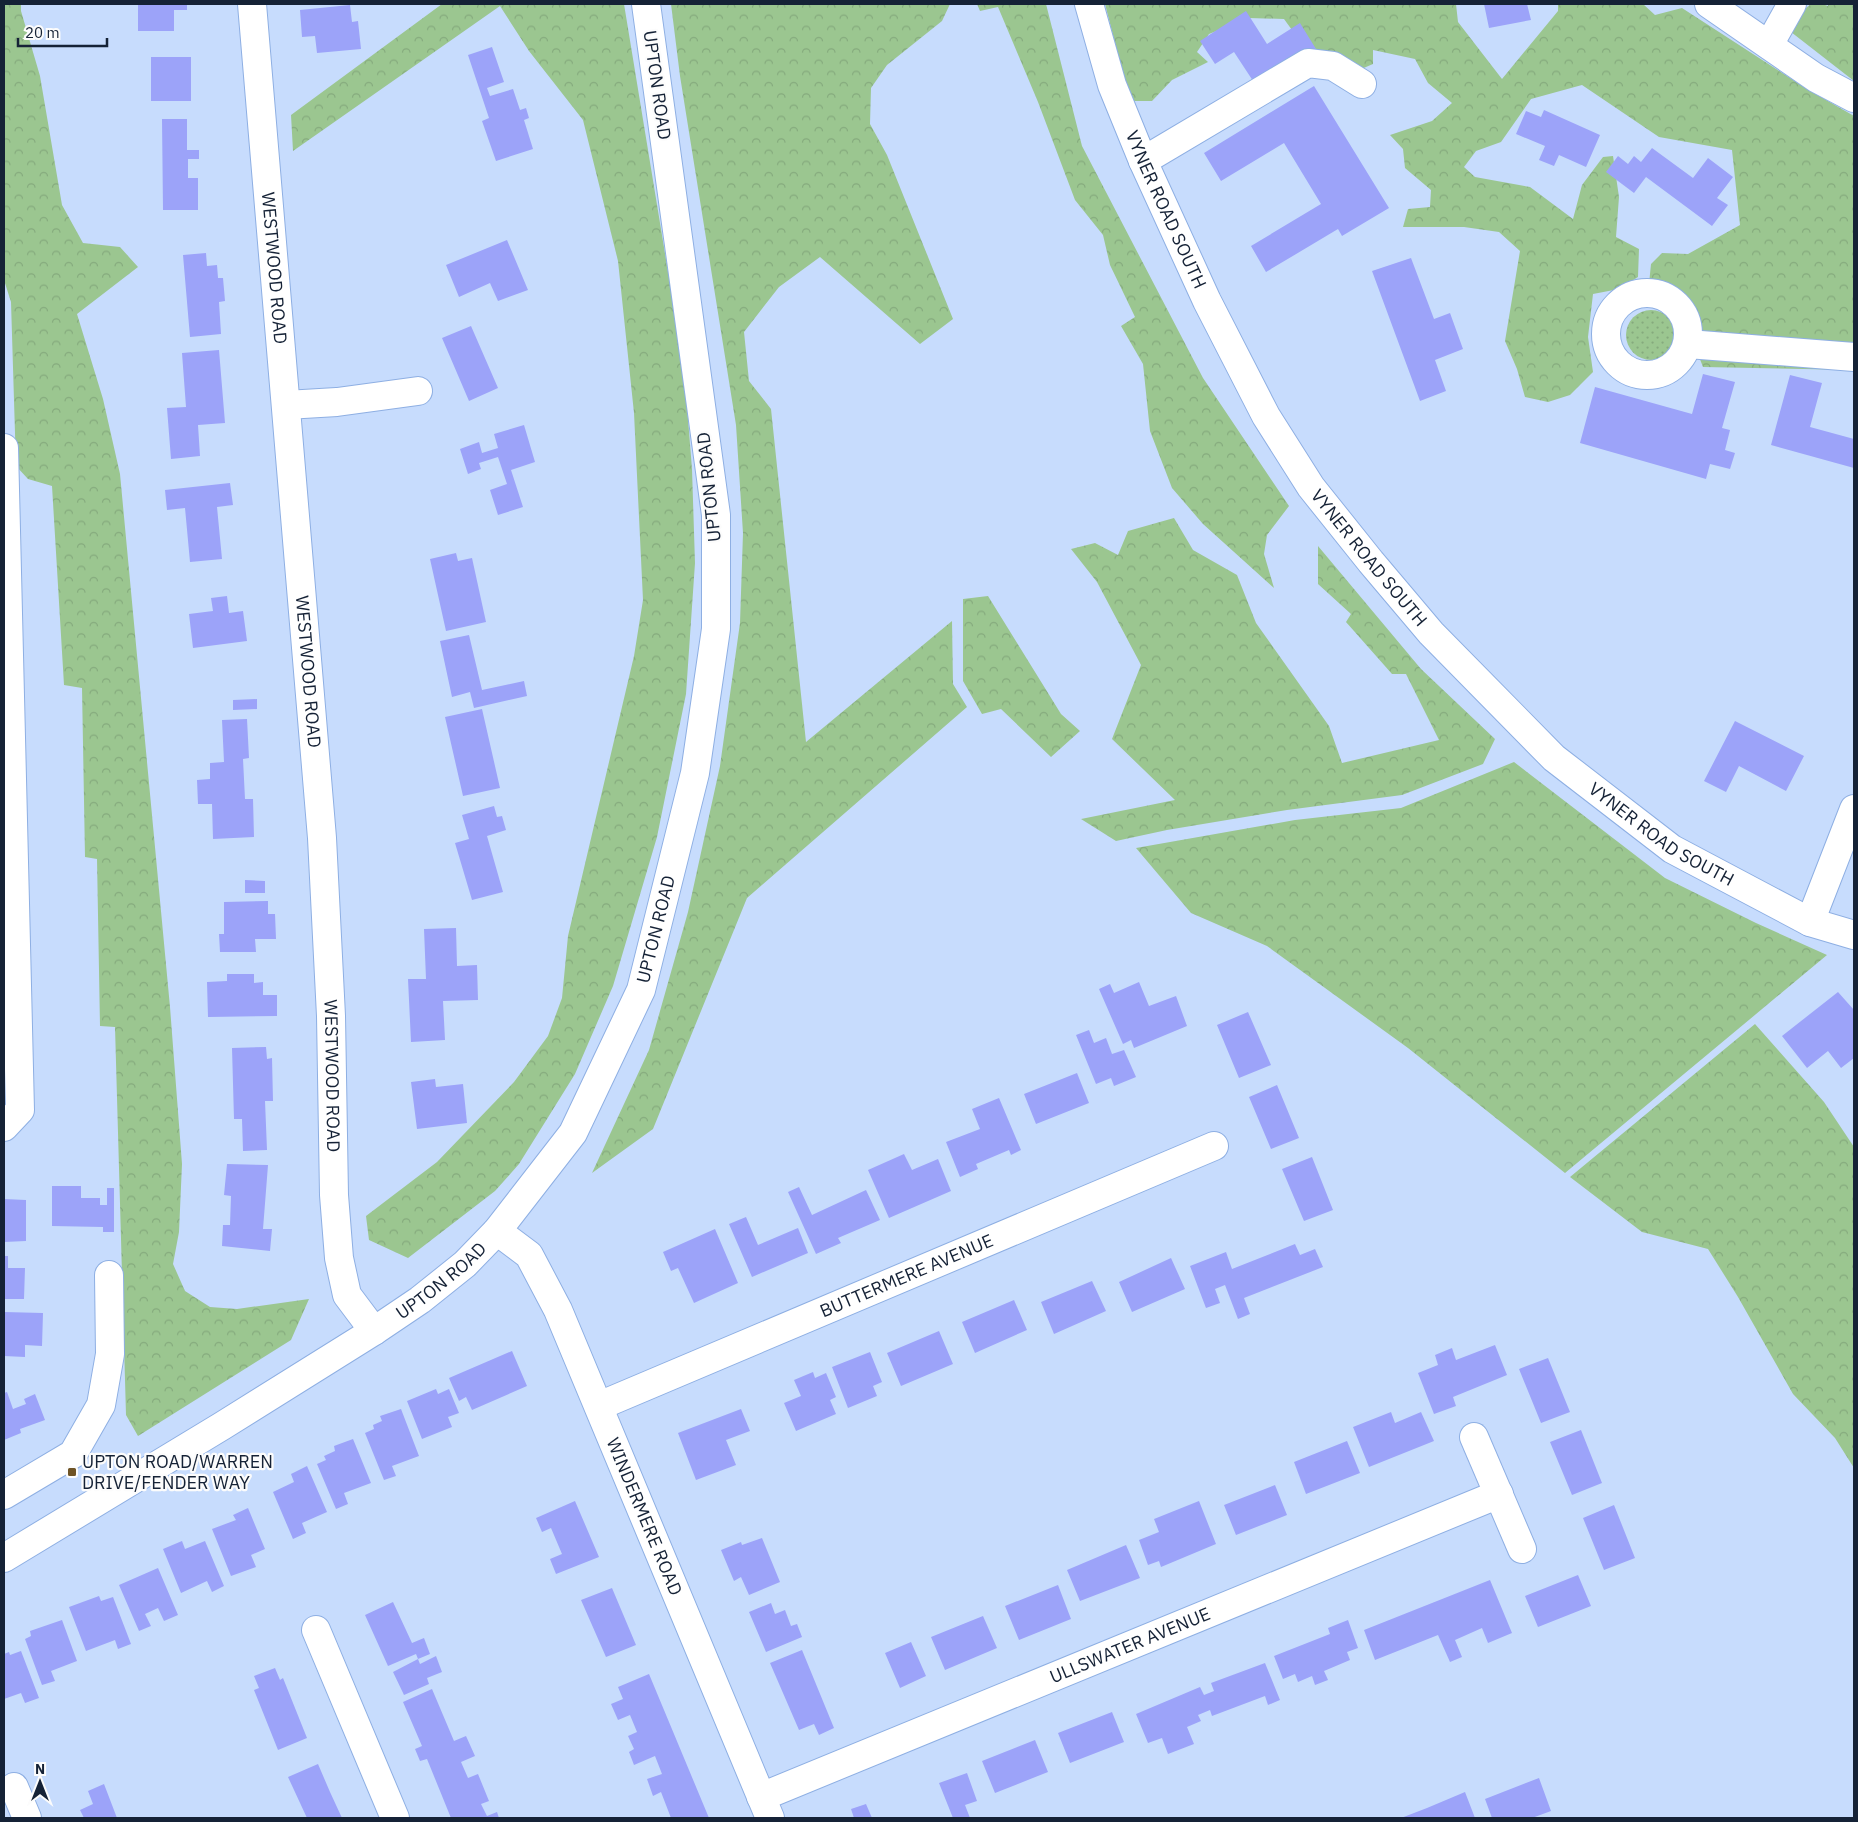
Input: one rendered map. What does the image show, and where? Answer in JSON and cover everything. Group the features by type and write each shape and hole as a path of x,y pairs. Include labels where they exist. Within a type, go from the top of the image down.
{"street":[{"name":"WESTWOOD ROAD","path":"252,4 322,838 332,1016 334,1195 339,1258 347,1295 374,1331"},
{"name":"UPTON ROAD","path":"4,1558 374,1331 420,1300 465,1264 497,1230 572,1133 641,990 695,773 716,629 716,515 646,4"},
{"name":"VYNER ROAD SOUTH","path":"1089,4 1112,85 1143,161 1207,301 1266,416 1311,487 1371,562 1432,632 1554,758 1672,849 1810,922 1854,935"},
{"path":"1708,4 1816,78 1854,98"},
{"path":"1769,45 1792,4"},
{"path":"1143,161 1308,62 1333,66 1362,84"},
{"path":"1688,344 1854,357"},
{"path":"286,405 337,402 418,391"},
{"path":"4,448 12,1119"},
{"path":"1810,922 1854,809"},
{"name":"BUTTERMERE AVENUE","path":"599,1406 1214,1146"},
{"name":"WINDERMERE ROAD","path":"497,1230 529,1255 558,1310 766,1808"},
{"path":"4,1495 73,1454 101,1405 110,1354 110,1275"},
{"path":"1474,1437 1522,1549"},
{"name":"ULLSWATER AVENUE","path":"766,1808 1499,1494"},
{"path":"316,1630 395,1818"},
{"path":"14,1787 27,1818"}],"green space":[{"path":"4,4 21,4 21,11 40,76 62,205 83,243 120,247 138,267 77,314 103,399 120,474 170,1007 182,1164 179,1232 173,1264 185,1291 210,1307 237,1309 309,1299 291,1340 138,1436 126,1415 115,1027 100,1026 97,859 85,857 82,688 64,685 52,486 28,479 16,466 11,302 4,280"},
{"path":"442,4 624,4 684,369 692,469 695,563 686,694 657,837 613,986 575,1074 519,1164 495,1191 408,1258 369,1240 366,1216 437,1162 514,1082 548,1036 562,998 568,936 634,656 643,600 634,413 618,261 583,120 529,51 500,6 293,151 291,115"},
{"path":"671,4 950,4 942,21 887,65 871,88 870,124 887,155 953,319 920,344 820,257 779,287 744,332 749,381 771,409 806,742 952,621 953,684 967,707 747,898 653,1129 592,1173 649,1050 688,912 720,766 740,623 743,533 736,425 680,76"},
{"path":"977,4 1046,4 1082,146 1203,378 1289,506 1267,535 1264,554 1274,588 1203,524 1172,488 1150,431 1143,364 1121,326 1135,317 1110,265 1103,235 1075,200 1038,102 998,7 980,11"},
{"path":"1105,4 1456,4 1458,22 1502,79 1558,11 1558,4 1643,4 1655,15 1682,8 1807,89 1854,116 1854,370 1703,367 1677,300 1663,288 1649,284 1651,264 1662,253 1688,254 1740,225 1732,150 1659,137 1582,85 1531,99 1501,142 1476,151 1464,167 1475,177 1530,187 1573,219 1582,185 1603,157 1613,156 1619,197 1616,237 1639,249 1638,277 1619,289 1593,294 1588,337 1593,372 1570,395 1548,402 1525,397 1517,369 1505,341 1520,251 1499,232 1464,227 1403,227 1408,209 1430,207 1431,190 1405,168 1403,149 1390,135 1432,121 1452,103 1428,83 1415,59 1373,50 1373,64 1359,70 1305,48 1284,19 1249,18 1209,34 1197,52 1208,62 1172,80 1152,101 1130,101"},
{"path":"1811,4 1828,6 1828,4 1854,4 1854,81 1791,32 1797,15"},
{"path":"1651,310 1669,317 1676,335 1669,353 1651,360 1633,353 1626,335 1633,317"},
{"path":"1174,518 1193,550 1237,575 1256,623 1329,726 1342,763 1439,740 1406,674 1392,674 1346,622 1351,614 1318,584 1318,546 1421,669 1495,739 1483,764 1402,795 1287,810 1167,830 1116,841 1081,819 1175,800 1112,739 1141,665 1097,582 1071,549 1095,543 1118,555 1128,531"},
{"path":"988,596 1061,714 1080,731 1051,757 1001,709 982,714 963,681 963,599"},
{"path":"1514,762 1665,878 1756,923 1827,955 1565,1173 1408,1048 1267,946 1191,913 1136,848 1295,820 1401,808"},
{"path":"1755,1024 1824,1102 1854,1147 1854,1468 1835,1438 1793,1394 1738,1297 1708,1249 1642,1232 1570,1177"}],"building":[{"path":"138,4 187,4 187,10 174,10 174,31 138,31"},
{"path":"1484,4 1527,4 1531,20 1489,28"},
{"path":"350,5 352,22 358,21 361,49 317,53 315,36 302,37 300,10"},
{"path":"1246,11 1267,44 1300,23 1316,49 1257,87 1234,52 1215,64 1200,41"},
{"path":"492,47 504,82 487,88 490,96 513,89 520,110 526,108 529,118 524,120 533,149 496,161 482,121 489,118 468,55"},
{"path":"151,57 191,57 191,101 151,101"},
{"path":"1314,86 1389,208 1342,236 1338,229 1266,272 1251,246 1321,204 1284,143 1221,181 1204,153"},
{"path":"1544,110 1600,135 1586,167 1559,155 1554,166 1539,160 1545,146 1516,134 1526,111 1541,117"},
{"path":"162,119 187,119 187,150 199,150 199,159 188,159 188,178 198,178 198,210 163,210"},
{"path":"1652,148 1693,178 1708,158 1733,177 1717,198 1728,205 1712,226 1646,177 1634,193 1606,172 1618,156 1628,164 1634,156 1641,162"},
{"path":"507,240 528,290 498,301 490,283 459,297 446,265"},
{"path":"206,253 207,266 217,265 218,278 223,278 225,301 219,302 221,334 190,337 183,255"},
{"path":"1411,258 1434,319 1450,313 1463,349 1435,360 1446,391 1420,401 1372,271"},
{"path":"471,326 498,388 469,401 442,338"},
{"path":"219,350 225,423 198,425 200,456 171,459 167,408 186,407 182,353"},
{"path":"1703,374 1735,382 1722,428 1730,430 1725,450 1735,453 1730,469 1710,464 1706,479 1580,443 1595,387 1692,414"},
{"path":"1790,375 1822,383 1810,427 1854,439 1854,468 1771,445"},
{"path":"524,425 535,462 511,470 523,507 498,515 490,490 507,484 498,457 479,463 481,469 468,474 460,449 479,442 482,453 498,448 494,434"},
{"path":"230,483 233,505 217,507 222,559 190,562 185,508 167,510 165,490"},
{"path":"456,553 458,561 472,558 486,622 446,631 430,559"},
{"path":"227,596 229,613 243,611 247,641 193,648 189,614 213,611 211,598"},
{"path":"469,635 482,690 524,681 527,696 474,708 470,692 452,697 440,641"},
{"path":"257,699 257,709 233,710 233,700"},
{"path":"482,709 500,788 463,796 445,717"},
{"path":"247,719 249,758 243,759 245,799 253,799 254,837 213,839 212,804 198,804 197,780 210,779 210,763 224,762 222,720"},
{"path":"1735,721 1804,756 1786,791 1739,766 1726,792 1704,781"},
{"path":"494,806 497,817 502,816 506,830 487,836 503,892 472,900 455,843 469,839 462,815"},
{"path":"245,880 265,881 265,893 245,893"},
{"path":"268,901 268,914 275,914 276,939 255,939 256,952 220,952 219,934 224,934 224,902"},
{"path":"456,928 457,966 477,965 478,1000 443,1001 445,1040 411,1042 408,979 426,979 424,929"},
{"path":"227,974 254,974 254,983 263,982 263,995 277,995 277,1016 208,1017 207,982 227,981"},
{"path":"1139,982 1149,1006 1176,996 1187,1026 1134,1048 1131,1040 1123,1044 1099,989 1110,984 1114,993"},
{"path":"1838,992 1854,1010 1854,1058 1841,1068 1828,1051 1807,1068 1782,1036"},
{"path":"1248,1012 1271,1065 1239,1078 1217,1025"},
{"path":"1089,1030 1094,1043 1106,1038 1112,1054 1124,1050 1136,1077 1114,1086 1111,1078 1096,1084 1076,1035"},
{"path":"266,1047 267,1059 272,1058 273,1101 265,1101 267,1150 243,1151 242,1119 234,1119 232,1048"},
{"path":"1077,1073 1089,1103 1036,1124 1024,1094"},
{"path":"435,1079 436,1087 463,1084 467,1123 417,1129 411,1082"},
{"path":"1277,1085 1299,1138 1271,1149 1249,1097"},
{"path":"999,1098 1021,1150 1011,1155 1009,1150 976,1164 978,1169 960,1177 946,1142 980,1129 972,1109"},
{"path":"904,1154 912,1170 938,1159 951,1191 889,1218 868,1170"},
{"path":"1312,1157 1333,1210 1304,1221 1282,1169"},
{"path":"227,1164 268,1165 263,1229 272,1229 270,1251 222,1246 223,1225 230,1225 231,1196 224,1195"},
{"path":"52,1186 81,1186 81,1198 100,1198 100,1205 107,1205 107,1188 114,1188 114,1232 103,1232 103,1227 52,1226"},
{"path":"799,1187 812,1215 866,1190 880,1220 838,1238 841,1243 816,1254 788,1192"},
{"path":"4,1199 26,1200 26,1241 4,1242"},
{"path":"746,1217 758,1245 798,1228 808,1253 752,1277 729,1224"},
{"path":"715,1229 738,1283 694,1303 678,1268 671,1271 663,1252"},
{"path":"1295,1244 1300,1255 1315,1249 1323,1267 1244,1298 1250,1314 1238,1319 1225,1285 1215,1289 1220,1303 1206,1308 1190,1266 1226,1252 1232,1269"},
{"path":"4,1256 8,1256 8,1268 25,1268 24,1299 4,1299"},
{"path":"1171,1258 1185,1289 1132,1312 1119,1282"},
{"path":"1092,1281 1106,1311 1054,1334 1041,1302"},
{"path":"1014,1300 1027,1330 975,1353 962,1322"},
{"path":"4,1312 43,1313 42,1346 25,1345 25,1357 4,1356"},
{"path":"939,1331 953,1364 901,1386 887,1353"},
{"path":"1495,1345 1507,1375 1453,1397 1456,1406 1434,1414 1418,1373 1438,1365 1435,1355 1452,1348 1456,1360"},
{"path":"512,1351 527,1386 472,1410 466,1397 459,1401 449,1378"},
{"path":"870,1352 882,1382 873,1386 877,1396 848,1408 832,1367"},
{"path":"1548,1358 1570,1412 1541,1423 1519,1369"},
{"path":"813,1372 815,1378 826,1373 836,1397 830,1400 836,1414 796,1431 784,1403 801,1396 794,1380"},
{"path":"436,1389 438,1394 449,1389 459,1413 448,1417 452,1427 422,1439 407,1401"},
{"path":"7,1392 13,1409 26,1404 24,1399 35,1394 45,1420 20,1429 21,1433 4,1440 4,1393"},
{"path":"401,1409 419,1456 392,1466 396,1476 384,1480 365,1433 374,1429 373,1425 382,1421 380,1416"},
{"path":"741,1409 750,1431 726,1440 736,1465 696,1480 678,1433"},
{"path":"1391,1412 1395,1423 1421,1412 1434,1441 1369,1467 1353,1427"},
{"path":"1581,1430 1602,1483 1572,1495 1550,1442"},
{"path":"353,1439 371,1483 344,1493 348,1504 336,1509 317,1464 326,1460 324,1456 335,1451 334,1446"},
{"path":"1347,1441 1360,1473 1306,1494 1294,1462"},
{"path":"307,1466 327,1512 302,1523 306,1533 293,1539 273,1492 294,1482 291,1474"},
{"path":"1275,1485 1287,1515 1236,1535 1224,1505"},
{"path":"575,1501 599,1557 556,1574 550,1559 562,1554 551,1528 542,1532 536,1518"},
{"path":"1199,1501 1216,1544 1161,1567 1159,1561 1148,1565 1139,1540 1159,1532 1154,1519"},
{"path":"1614,1505 1635,1558 1604,1570 1583,1518"},
{"path":"248,1508 265,1549 251,1555 256,1567 231,1576 212,1529 236,1520 233,1515"},
{"path":"762,1538 780,1582 749,1595 741,1577 734,1581 721,1550 741,1542 742,1545"},
{"path":"182,1541 185,1549 205,1541 224,1586 212,1592 207,1581 181,1593 163,1549"},
{"path":"1126,1545 1140,1578 1080,1601 1067,1570"},
{"path":"158,1568 178,1615 164,1621 158,1608 145,1614 151,1626 139,1631 119,1585"},
{"path":"1578,1575 1591,1606 1538,1627 1525,1596"},
{"path":"1490,1580 1512,1633 1488,1643 1482,1628 1455,1640 1462,1657 1450,1662 1438,1635 1375,1660 1364,1630"},
{"path":"1058,1585 1071,1619 1019,1640 1005,1606"},
{"path":"612,1588 636,1645 606,1657 581,1600"},
{"path":"99,1596 101,1601 113,1597 131,1644 118,1649 115,1640 86,1651 69,1607"},
{"path":"393,1602 412,1643 424,1638 430,1654 418,1659 416,1654 388,1666 365,1615"},
{"path":"771,1603 775,1614 785,1610 791,1626 797,1624 802,1637 766,1652 749,1612"},
{"path":"983,1616 997,1648 945,1670 931,1637"},
{"path":"62,1620 77,1661 51,1671 55,1681 42,1685 25,1639 31,1636 30,1631"},
{"path":"1348,1620 1358,1648 1347,1652 1350,1660 1324,1671 1328,1680 1315,1685 1312,1676 1298,1682 1295,1674 1283,1679 1274,1656 1330,1634 1328,1628"},
{"path":"911,1642 926,1676 900,1688 885,1653"},
{"path":"802,1650 834,1728 819,1735 814,1724 799,1730 770,1663"},
{"path":"21,1651 39,1698 25,1703 21,1693 4,1699 4,1654 9,1652 10,1655"},
{"path":"436,1656 442,1672 427,1678 429,1684 404,1695 393,1672 418,1659 420,1664"},
{"path":"1265,1663 1280,1700 1268,1705 1265,1696 1212,1716 1210,1710 1198,1715 1201,1721 1187,1727 1194,1744 1168,1754 1162,1738 1148,1743 1136,1714 1200,1687 1204,1695 1214,1691 1211,1683"},
{"path":"275,1668 280,1680 283,1678 307,1738 278,1750 254,1690 259,1688 254,1676"},
{"path":"649,1674 709,1818 671,1818 661,1792 653,1796 647,1779 662,1774 655,1756 634,1765 629,1752 634,1749 628,1736 637,1732 630,1715 618,1720 611,1704 623,1699 618,1687"},
{"path":"432,1689 454,1741 466,1736 475,1756 461,1762 468,1778 478,1774 489,1801 481,1804 487,1816 497,1812 499,1818 451,1818 427,1759 420,1761 415,1749 422,1746 403,1702"},
{"path":"1112,1712 1124,1742 1070,1763 1058,1733"},
{"path":"1035,1740 1048,1772 995,1793 982,1761"},
{"path":"318,1764 342,1818 307,1818 288,1777"},
{"path":"967,1773 977,1801 965,1805 970,1818 953,1818 939,1783"},
{"path":"1539,1778 1551,1811 1532,1818 1492,1818 1485,1799"},
{"path":"104,1784 117,1818 84,1818 80,1810 93,1804 88,1791"},
{"path":"1465,1792 1475,1818 1401,1818 1427,1808"},
{"path":"866,1804 872,1818 854,1818 851,1809"}],"place":[{"name":"UPTON ROAD/WARREN DRIVE/FENDER WAY","path":"72,1472"}]}
